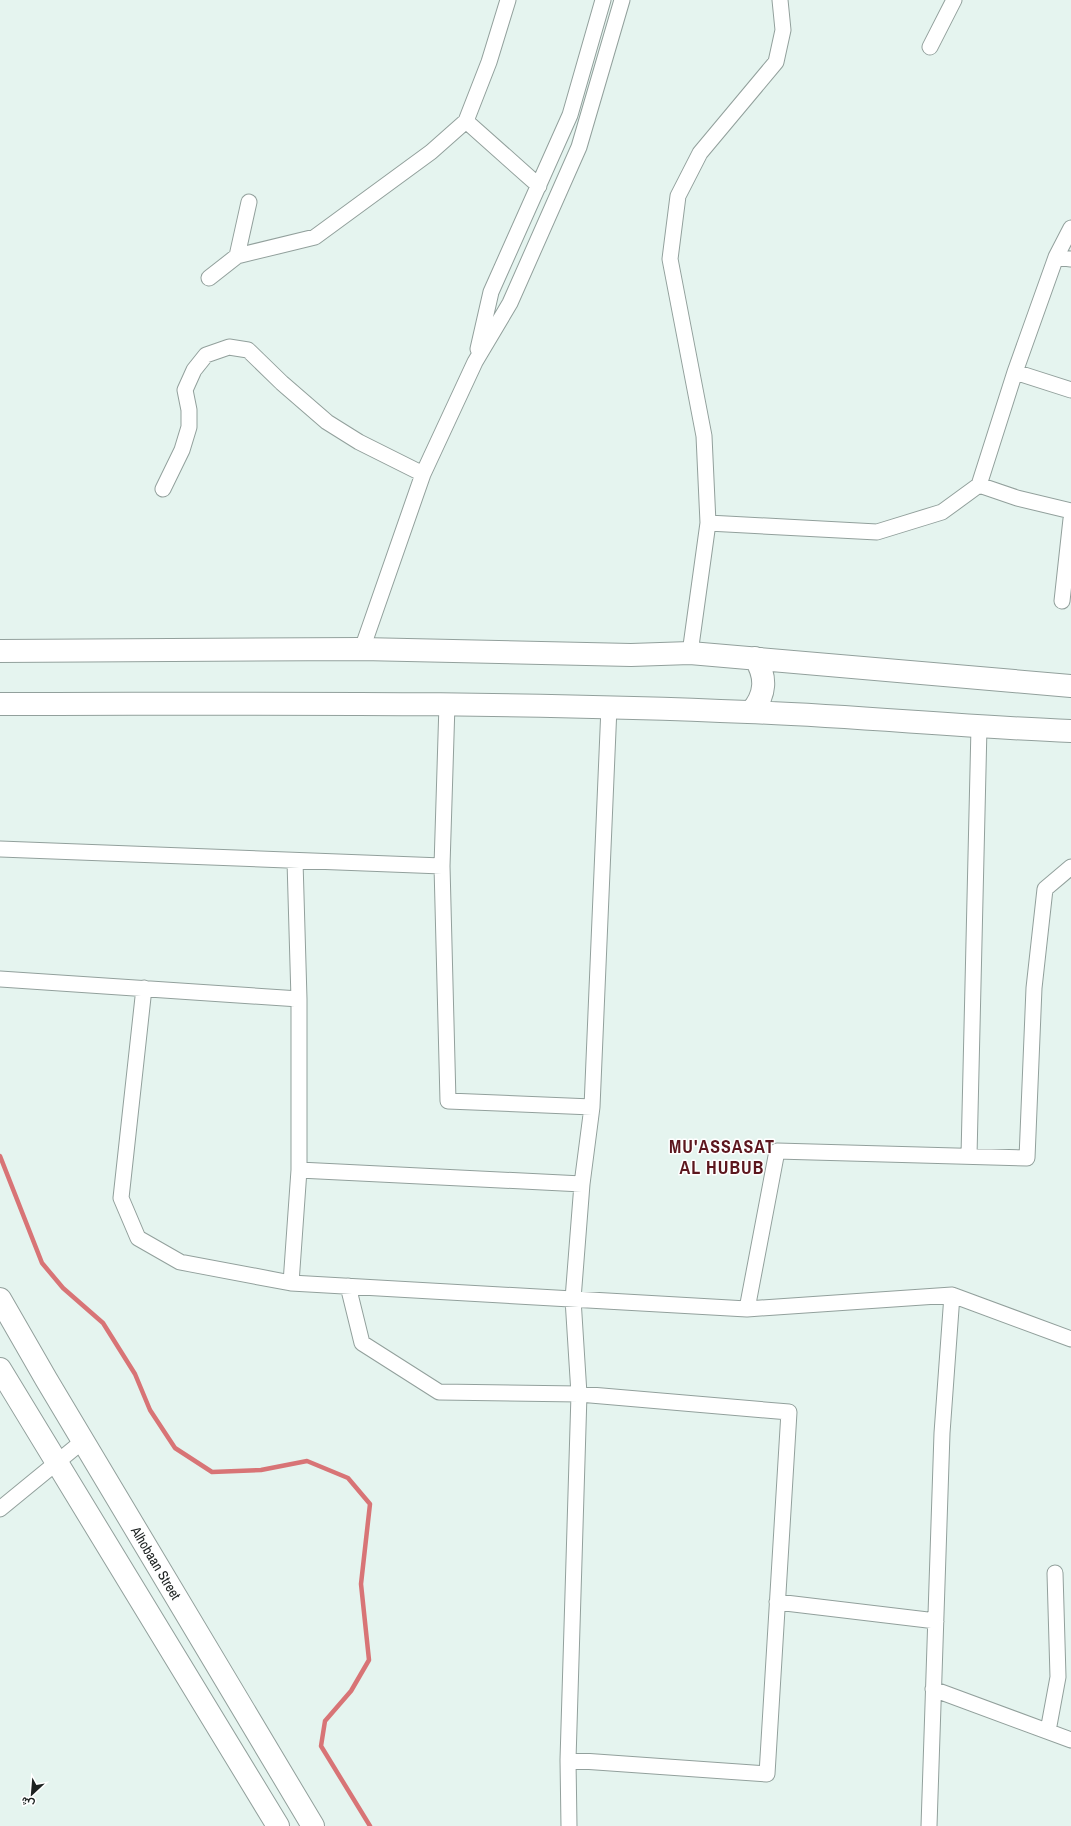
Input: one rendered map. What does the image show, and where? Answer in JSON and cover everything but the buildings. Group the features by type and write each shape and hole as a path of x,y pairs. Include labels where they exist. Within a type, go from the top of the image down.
{"main road":[{"path":"0,651 362,649 631,655 690,654 755,658 1071,686"},
{"path":"751,712 760,700 764,686 762,671 755,658"},
{"path":"0,704 447,704 609,707 751,712 979,727 1071,731"},
{"name":"Alhobaan Street","path":"0,1299 313,1826"},
{"path":"0,1369 58,1462 278,1826"}],"street":[{"path":"209,278 237,256 315,237 431,152 466,121 489,62 508,0"},
{"path":"475,362 491,292 570,115 603,0"},
{"path":"362,649 423,474 475,362 510,303 579,147 622,0"},
{"path":"690,654 708,523 704,436 670,259 678,196 700,153 776,62 783,30 780,0"},
{"path":"930,47 954,0"},
{"path":"466,121 539,186"},
{"path":"237,256 249,202"},
{"path":"708,523 877,532 942,512 979,485 1015,372 1056,257 1071,228"},
{"path":"1056,257 1071,259"},
{"path":"163,488 182,450 189,427 189,410 185,390 194,370 206,355 229,347 248,350 282,383 327,422 358,442 423,474"},
{"path":"1015,372 1071,390"},
{"path":"979,485 1017,498 1071,511"},
{"path":"1062,601 1071,519"},
{"path":"447,704 442,866 448,1100 592,1107"},
{"path":"569,1826 568,1760 579,1394 573,1299 582,1184 592,1107 609,707"},
{"path":"969,1156 979,727"},
{"path":"0,849 442,866"},
{"path":"291,1283 299,1170 298,999 295,861"},
{"path":"747,1309 777,1151 1027,1158 1034,988 1045,889 1071,867"},
{"path":"0,979 298,999"},
{"path":"144,988 121,1198 138,1238 180,1262 291,1283 747,1309 952,1296 1071,1339"},
{"path":"299,1170 582,1184"},
{"path":"348,1286 362,1343 439,1392 579,1394 789,1412 767,1774 568,1760"},
{"path":"929,1826 942,1433 952,1296"},
{"path":"0,1509 83,1441"},
{"path":"1048,1731 1058,1677 1055,1573"},
{"path":"777,1602 936,1621"},
{"path":"933,1689 1071,1740"}],"waterway":[{"path":"0,1156 42,1263 63,1288 103,1323 135,1374 150,1410 175,1448 212,1472 261,1470 307,1461 348,1478 370,1504 361,1584 369,1660 351,1691 325,1721 321,1746 370,1826"}],"district":[{"name":"MU'ASSASAT AL HUBUB","path":"722,1156"}]}
